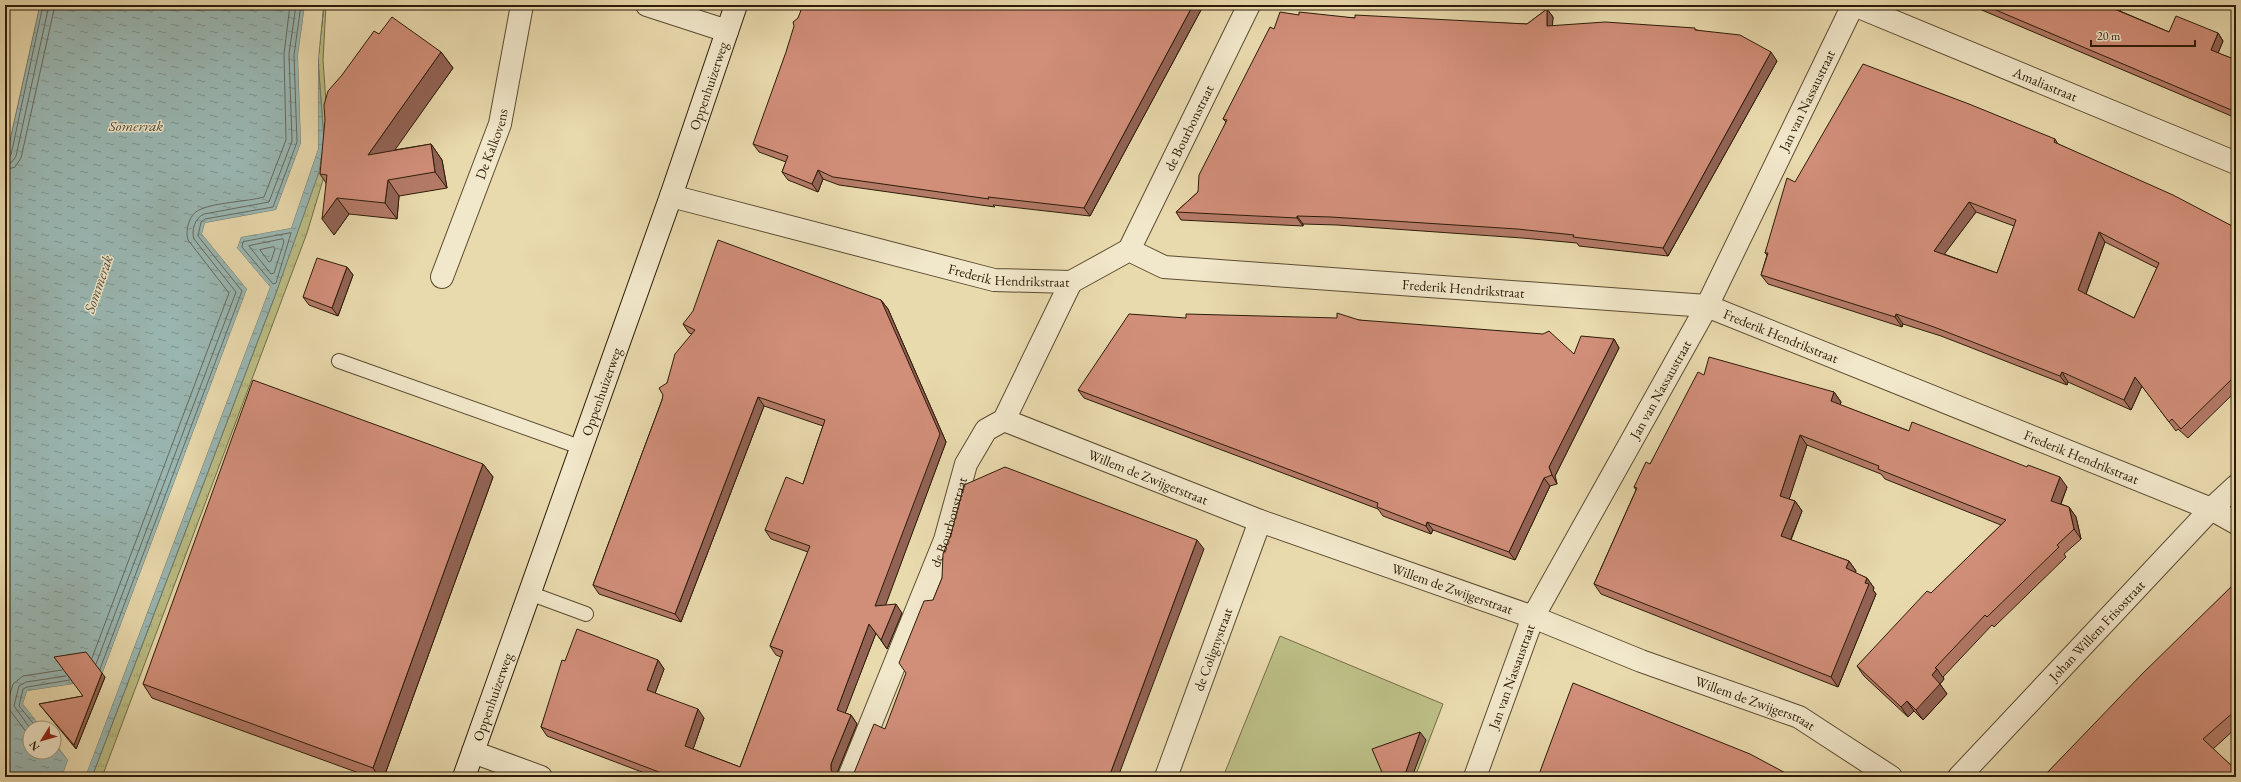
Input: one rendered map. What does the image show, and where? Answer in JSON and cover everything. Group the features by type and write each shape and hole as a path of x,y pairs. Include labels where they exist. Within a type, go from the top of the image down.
{"street":[{"name":"De Kalkovens","path":"442,277 500,124 522,5"},
{"path":"647,5 727,31"},
{"name":"Oppenhuizerweg","path":"464,777 580,447 671,196 736,5"},
{"name":"de Bourbonstraat","path":"1129,250 1249,5"},
{"name":"Amaliastraat","path":"1853,5 2236,163"},
{"name":"Jan van Nassaustraat","path":"1475,777 1533,617 1707,306 1853,5"},
{"name":"Frederik Hendrikstraat","path":"671,196 994,280 1071,282 1129,250 1164,267 1707,306 2211,509 2236,523"},
{"path":"1004,420 1071,282"},
{"name":"de Bourbonstraat","path":"849,777 945,540 966,464 986,430 1004,420"},
{"name":"Willem de Zwijgerstraat","path":"1004,420 1260,521 1533,617 1641,661 1798,717 1891,777"},
{"name":"Johan Willem Frisostraat","path":"1959,777 2211,509 2236,486"},
{"name":"de Colignystraat","path":"1166,777 1260,521"},
{"path":"473,752 542,777"}],"lane":[{"path":"339,361 580,447"},
{"path":"529,593 586,614"}],"green space":[{"path":"324,5 326,5 323,60 329,145 325,173 307,233 102,777 92,777 276,293 324,141 318,60"},
{"path":"1280,636 1443,704 1415,777 1223,777"}],"water":[{"name":"Somerrak","path":"40,5 305,5 298,55 301,143 276,210 205,223 202,234 247,289 100,680 27,691 23,704 36,720 22,720 22,760 62,760 62,753 68,760 62,777 5,777 5,163"},
{"path":"318,60 324,141 319,172 276,293 92,777 85,777 270,287 237,248 241,237 291,228 318,149"}],"pier":[{"path":"305,5 307,5 300,55 303,144 277,212 207,225 204,233 249,290 101,681 28,693 25,704 38,720 36,720 23,704 27,691 100,680 247,289 202,234 205,223 276,210 301,143 298,55"},
{"path":"321,5 323,5 318,60 318,149 291,228 241,237 237,248 270,287 85,777 83,777 268,287 236,249 239,236 289,227 316,149 316,60"},
{"path":"62,750 70,759 64,777 62,777 68,760"}],"building":[{"path":"803,5 1193,5 1084,208 988,197 989,199 833,177 818,170 812,184 782,172 788,156 753,144 786,52 794,26 793,22 798,18"},
{"path":"1984,5 2113,5 2112,8 2169,32 2176,16 2218,33 2211,50 2236,60 2236,112"},
{"path":"1547,9 1547,26 1605,22 1695,28 1695,30 1740,35 1771,52 1663,248 1573,237 1574,235 1517,229 1331,217 1297,216 1297,218 1176,212 1198,192 1199,175 1227,120 1223,119 1270,27 1274,29 1280,12 1299,15 1299,12 1355,18 1355,15 1527,24"},
{"path":"392,17 441,52 368,155 431,144 435,172 388,180 385,203 337,198 322,219 327,175 320,174 325,120 324,105 328,91 342,75 374,31 379,34"},
{"path":"1863,64 1969,104 2055,139 2054,142 2173,195 2236,228 2236,265 2234,267 2236,269 2236,375 2181,429 2172,419 2169,422 2135,377 2124,400 2062,372 2060,376 1934,327 1896,314 1895,317 1761,275 1768,253 1765,253 1787,178 1795,182","holes":["1969,202 2016,220 1997,273 1934,251","2099,232 2159,263 2134,318 2078,290"]},
{"path":"718,240 881,300 940,434 875,606 896,604 881,640 869,624 837,710 851,715 831,764 831,770 836,777 672,777 541,727 562,660 565,661 577,629 658,660 647,690 698,709 685,746 740,767 783,651 770,646 810,546 765,530 786,477 803,484 825,420 758,397 675,614 593,585 662,400 663,395 659,388 667,383 675,354 695,330 683,324 693,311"},
{"path":"317,258 347,267 332,308 303,297"},
{"path":"1337,313 1359,320 1543,334 1549,331 1574,354 1581,336 1614,339 1549,467 1552,475 1544,478 1509,552 1427,522 1426,526 1377,507 1378,503 1078,390 1129,314 1186,318 1186,314 1337,318"},
{"path":"1709,357 1834,392 1831,401 1909,431 1912,422 2027,467 2028,465 2060,477 2051,501 2069,507 2074,529 2057,545 2059,547 1987,617 1985,615 1935,668 1937,669 1932,675 1940,684 1916,710 1907,701 1901,707 1857,666 1927,591 1931,593 2006,520 1878,469 1879,466 1800,435 1780,496 1795,501 1781,536 1849,561 1846,568 1867,578 1865,583 1869,584 1831,677 1594,584 1637,488 1634,487 1646,462 1650,464 1698,372 1704,375"},
{"path":"253,380 483,464 373,768 143,684"},
{"path":"1005,467 1197,540 1109,777 849,777 854,773 874,724 885,729 906,673 899,663 924,601 933,600 942,578 943,554 951,534 964,485"},
{"path":"2236,582 2236,710 2203,739 2235,769 2231,777 2043,777 2142,674"},
{"path":"86,652 102,673 74,745 62,731 62,720 53,720 39,704 83,696 54,657"},
{"path":"1573,683 1750,754 1793,777 1538,777"},
{"path":"1420,732 1404,777 1384,777 1372,749"}],"water label":[{"name":"Sommerak","path":"98,284"}]}
